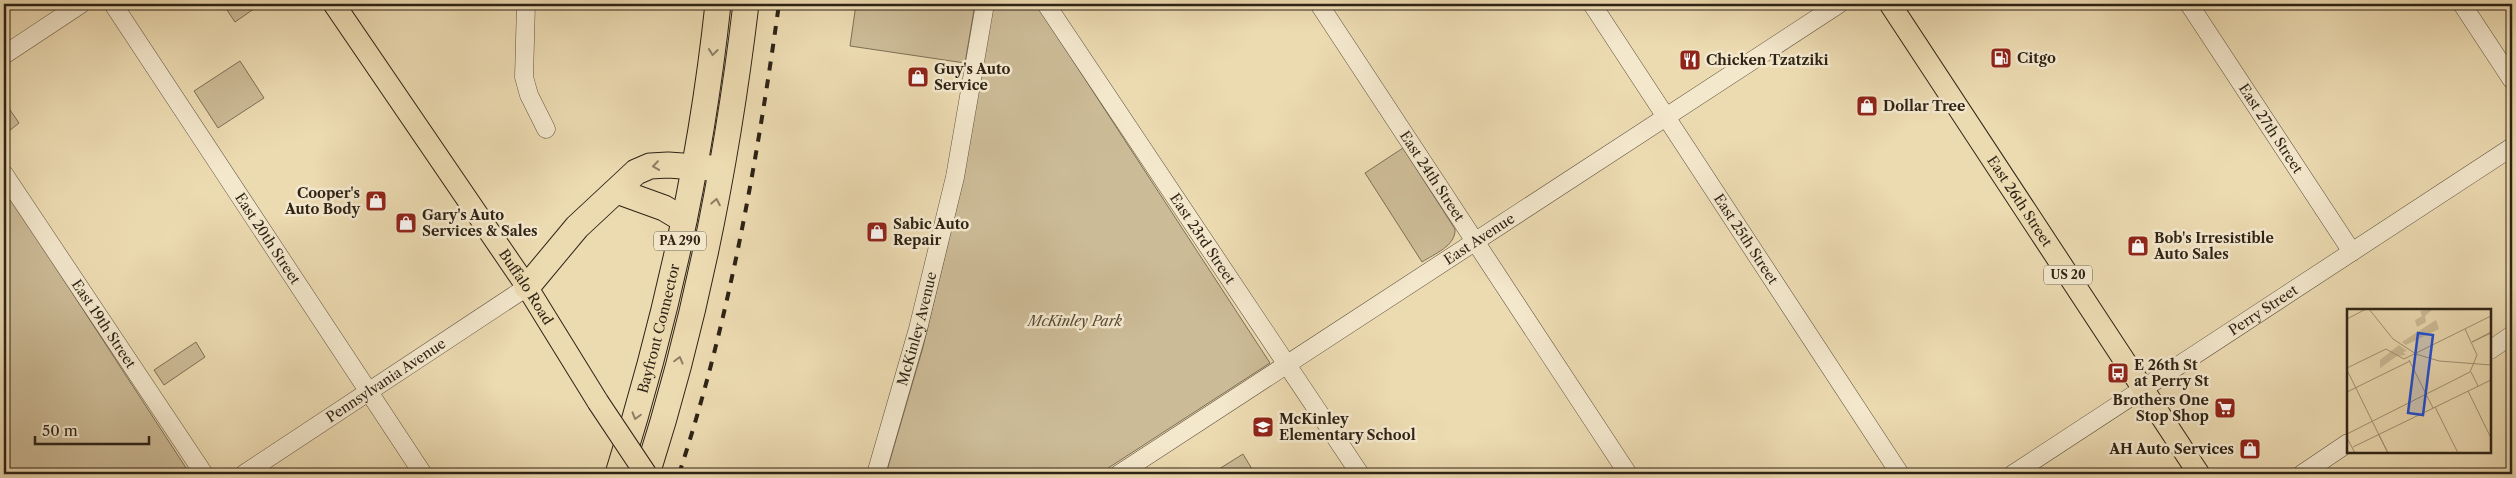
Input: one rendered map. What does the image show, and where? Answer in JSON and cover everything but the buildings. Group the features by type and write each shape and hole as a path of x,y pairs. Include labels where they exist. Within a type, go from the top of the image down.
{"highway":[{"name":"Bayfront Connector","path":"618,474 654,349 684,220 711,65 718,4"},
{"name":"Bayfront Connector","path":"647,474 685,339 722,170 739,68 746,4"},
{"path":"527,287 578,227 636,172 650,166 694,166 722,170"},
{"path":"617,191 664,208 684,220"}],"main road":[{"name":"Buffalo Road","path":"334,4 527,287 598,402 647,474"},
{"name":"East 26th Street","path":"1890,4 2199,474"}],"street":[{"path":"4,55 81,4"},
{"name":"East 20th Street","path":"113,4 423,474"},
{"path":"526,4 524,77 529,95 546,129"},
{"name":"McKinley Avenue","path":"876,474 918,329 955,178 985,4"},
{"name":"East 23rd Street","path":"1046,4 1360,474"},
{"name":"East 24th Street","path":"1318,4 1628,474"},
{"name":"East 25th Street","path":"1592,4 1900,474"},
{"name":"East Avenue","path":"1119,474 1838,4"},
{"name":"East 27th Street","path":"2189,4 2352,252"},
{"path":"2462,4 2512,80"},
{"name":"Perry Street","path":"2013,474 2512,147"},
{"name":"East 19th Street","path":"4,174 204,474"},
{"name":"Pennsylvania Avenue","path":"244,474 527,287"},
{"path":"2491,349 2512,335"},
{"path":"2302,474 2347,444"}],"green space":[{"path":"223,4 261,4 235,22"},
{"path":"856,4 975,4 965,63 850,46"},
{"name":"McKinley Park","path":"993,4 1036,4 1270,363 1099,474 886,474 923,347 955,213"},
{"path":"240,61 264,98 218,128 194,91"},
{"path":"4,101 19,123 4,135"},
{"path":"1403,148 1455,229 1452,240 1448,245 1422,262 1365,173"},
{"path":"4,188 190,474 4,474"},
{"path":"196,342 205,357 164,385 154,370"},
{"path":"1243,454 1255,474 1211,474"}],"railway":[{"path":"679,474 713,359 740,241 761,123 779,4"}],"place":[{"name":"Citgo","path":"2001,58"},
{"name":"Chicken Tzatziki","path":"1690,60"},
{"name":"Guy's Auto Service","path":"918,77"},
{"name":"Dollar Tree","path":"1867,106"},
{"name":"Cooper's Auto Body","path":"376,201"},
{"name":"Gary's Auto Services & Sales","path":"406,223"},
{"name":"Sabic Auto Repair","path":"877,232"},
{"name":"Bob's Irresistible Auto Sales","path":"2138,246"},
{"name":"E 26th St at Perry St","path":"2118,373"},
{"name":"Brothers One Stop Shop","path":"2225,408"},
{"name":"McKinley Elementary School","path":"1263,427"},
{"name":"AH Auto Services","path":"2250,449"}]}
